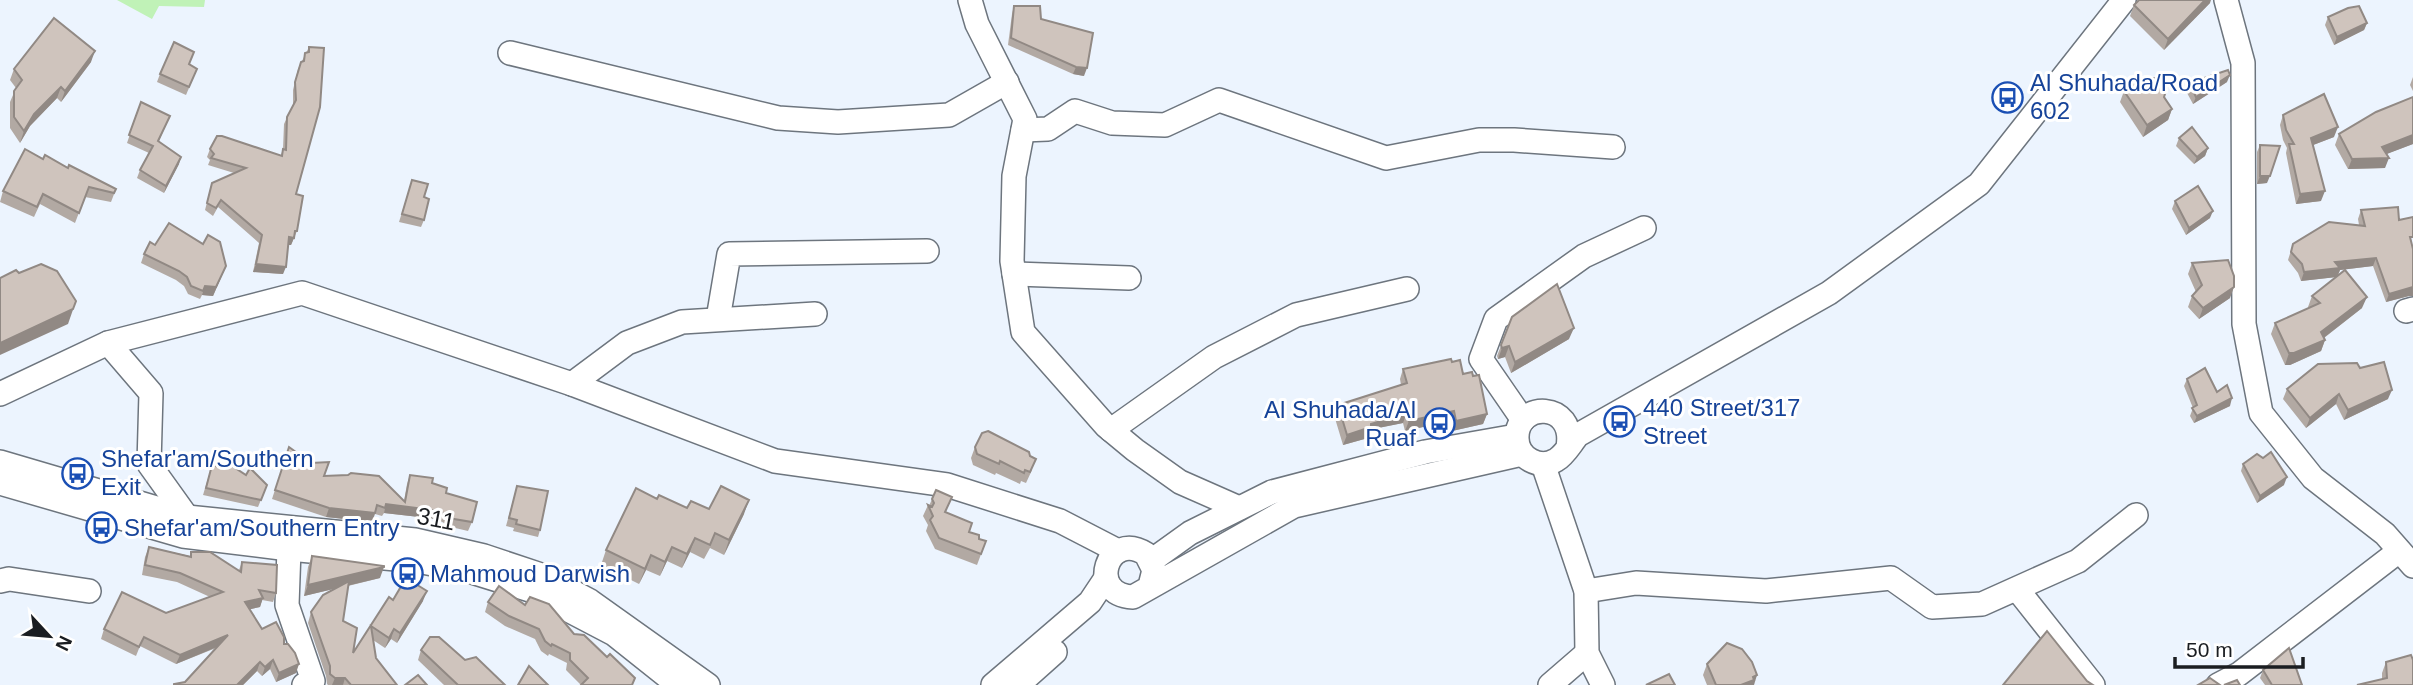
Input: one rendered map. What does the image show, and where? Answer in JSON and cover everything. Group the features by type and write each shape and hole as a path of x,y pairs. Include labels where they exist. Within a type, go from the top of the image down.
{"street":[{"path":"970,0 977,24 1025,119 1014,176 1012,261 1023,332 1111,430 1180,482 1239,508"},
{"path":"1152,561 1190,533 1272,492 1425,452 1526,444 1560,458 1567,435 1793,302 1986,164 2110,0"},
{"path":"1567,435 1578,435 1829,293 1979,184 2124,0"},
{"path":"2218,685 2242,679 2406,559 2385,534 2313,478 2261,413 2244,324 2242,63 2226,0"},
{"path":"510,53 778,118 838,122 949,116 1007,82"},
{"path":"1023,130 1048,129 1075,111 1112,123 1165,125 1219,100 1386,158 1479,140 1613,147"},
{"path":"1603,685 1587,653 1586,591 1526,444 1481,359 1496,319 1584,256 1644,228"},
{"path":"718,319 729,254 927,251"},
{"path":"1014,274 1129,278"},
{"path":"1111,430 1214,357 1296,315 1407,289"},
{"path":"0,394 108,343 302,293 572,384 775,461 947,485 1060,521 1118,551"},
{"path":"572,384 627,343 682,321 815,314"},
{"path":"108,343 151,393 149,464 187,517"},
{"path":"1526,444 1534,412 1552,412 1567,435"},
{"path":"1018,685 1096,614 1124,597 1141,594 1150,586 1294,506 1526,444"},
{"name":"311","path":"0,462 187,517 415,540 484,556 541,575 590,601 708,685"},
{"name":"311","path":"0,483 183,536 416,561 469,571 530,590 614,634 678,685"},
{"path":"1586,591 1636,583 1766,591 1891,578 1932,607 1982,604 2078,561 2136,514"},
{"path":"993,685 1090,602 1106,578 1107,564 1118,551 1131,548 1139,550 1152,561 1154,570 1150,586"},
{"path":"289,549 287,606 311,683"},
{"path":"1106,578 1115,592 1124,597"},
{"path":"0,582 9,579 89,590"},
{"path":"2017,589 2092,685"},
{"path":"1550,685 1587,653"}],"green space":[{"path":"117,0 205,0 204,7 159,6 152,19"}],"building":[{"path":"2139,0 2205,0 2168,39 2134,5"},
{"path":"1014,6 1040,6 1041,19 1093,33 1087,68 1076,67 1011,38"},
{"path":"2359,6 2367,23 2337,37 2328,17"},
{"path":"54,18 95,51 65,91 61,87 34,114 24,131 14,117 14,91 22,80 14,69"},
{"path":"174,42 194,52 189,64 197,69 189,87 160,74"},
{"path":"309,47 324,48 320,107 296,194 303,196 297,231 294,238 289,237 286,267 256,264 262,235 221,200 216,208 207,203 212,183 246,168 211,158 214,154 210,149 217,136 222,136 282,156 283,149 286,150 287,117 296,100 295,82"},
{"path":"2228,70 2230,75 2196,97 2189,83"},
{"path":"2144,78 2159,78 2167,88 2164,97 2172,109 2147,125 2124,91"},
{"path":"2324,94 2338,127 2311,138 2325,191 2300,194 2289,144 2294,144 2286,130 2283,115"},
{"path":"2413,97 2413,135 2382,147 2389,158 2352,159 2339,134 2376,112"},
{"path":"141,102 170,116 158,141 181,157 166,186 140,170 153,146 129,135"},
{"path":"2192,127 2208,148 2197,157 2179,138"},
{"path":"2260,145 2280,146 2270,176 2260,176"},
{"path":"25,149 43,159 45,155 68,168 69,165 116,189 114,193 89,187 79,213 43,194 37,207 3,191"},
{"path":"412,180 428,184 424,197 429,199 424,220 402,214"},
{"path":"2198,186 2213,211 2189,228 2175,201"},
{"path":"2398,207 2399,220 2413,217 2413,237 2410,237 2413,249 2413,287 2389,294 2376,258 2335,262 2340,268 2304,272 2302,264 2291,252 2293,244 2329,222 2365,226 2361,210"},
{"path":"169,223 203,244 208,235 220,242 226,266 216,287 205,286 203,291 191,286 187,277 179,271 144,254 150,242 155,245"},
{"path":"2228,260 2234,276 2234,287 2203,308 2192,296 2202,285 2192,263"},
{"path":"41,264 57,271 76,301 73,309 0,343 0,278 16,270 19,273"},
{"path":"2345,270 2367,297 2321,332 2325,340 2289,353 2275,323 2320,303 2312,296"},
{"path":"1557,284 1574,328 1515,362 1509,346 1502,348 1501,345 1512,317"},
{"path":"1451,359 1452,362 1460,360 1463,374 1472,372 1473,376 1479,375 1487,414 1456,421 1454,411 1409,421 1407,412 1380,419 1381,421 1371,424 1371,427 1347,435 1338,405 1407,383 1403,369"},
{"path":"2384,362 2392,390 2348,410 2339,394 2310,418 2287,389 2318,364 2357,363 2360,368"},
{"path":"2205,368 2217,392 2227,385 2232,398 2197,416 2192,408 2197,405 2187,379"},
{"path":"988,431 1029,452 1030,456 1036,459 1030,472 1025,470 1024,473 1000,461 999,464 977,454 975,447 982,433"},
{"path":"289,447 311,463 329,462 324,476 351,473 379,476 405,502 410,475 433,478 432,483 447,488 446,493 477,502 472,522 454,519 440,511 386,504 385,508 377,505 375,513 329,508 275,490"},
{"path":"2271,452 2287,477 2260,496 2243,464 2257,454 2263,458"},
{"path":"226,462 246,475 250,468 267,485 261,500 206,488 212,465 222,468"},
{"path":"517,486 548,491 540,530 516,524 517,520 509,518"},
{"path":"721,486 749,500 729,540 715,533 710,545 695,538 687,554 672,547 665,562 651,555 645,569 606,550 636,488 657,499 659,495 687,508 691,501 709,509"},
{"path":"936,490 952,497 945,512 972,523 969,532 986,541 981,554 939,538 930,520 933,516 928,505 932,507"},
{"path":"149,547 191,557 191,552 210,552 241,572 242,562 277,565 276,593 259,590 263,598 245,602 262,629 276,622 284,637 284,644 288,644 295,653 299,664 279,673 273,660 265,667 260,662 237,685 174,685 185,682 228,635 180,655 144,637 139,647 104,629 122,592 166,613 223,592 180,573 145,565"},
{"path":"312,556 384,566 384,567 308,585"},
{"path":"406,578 427,591 400,633 394,629 389,638 371,626 376,658 397,685 351,685 345,678 335,678 330,674 330,666 311,612 323,595 349,581 343,621 357,628 353,653 389,597 393,600"},
{"path":"499,586 525,605 530,597 549,604 574,634 584,635 607,657 610,654 635,678 632,685 581,685 588,678 570,660 570,653 552,644 551,646 539,629 509,616 488,602"},
{"path":"2047,631 2087,681 2093,685 2003,685"},
{"path":"430,637 439,637 465,660 476,657 505,685 458,685 421,650"},
{"path":"1727,643 1742,649 1752,662 1757,675 1753,677 1754,680 1741,685 1716,685 1707,664"},
{"path":"2289,648 2302,685 2272,685 2263,670"},
{"path":"2411,655 2413,685 2357,685 2387,678 2386,662"},
{"path":"529,666 548,685 518,685"},
{"path":"1669,674 1675,685 1646,685"},
{"path":"418,675 427,685 405,685"},
{"path":"2210,678 2220,685 2198,685"},
{"path":"2237,680 2240,685 2224,685"}],"place":[{"name":"Al Shuhada/Road 602","path":"2007,97"},
{"name":"440 Street/317 Street","path":"1620,422"},
{"name":"Al Shuhada/Al Ruaf","path":"1439,424"},
{"name":"Shefar'am/Southern Exit","path":"78,473"},
{"name":"Shefar'am/Southern Entry","path":"101,528"},
{"name":"Mahmoud Darwish","path":"407,574"}]}
